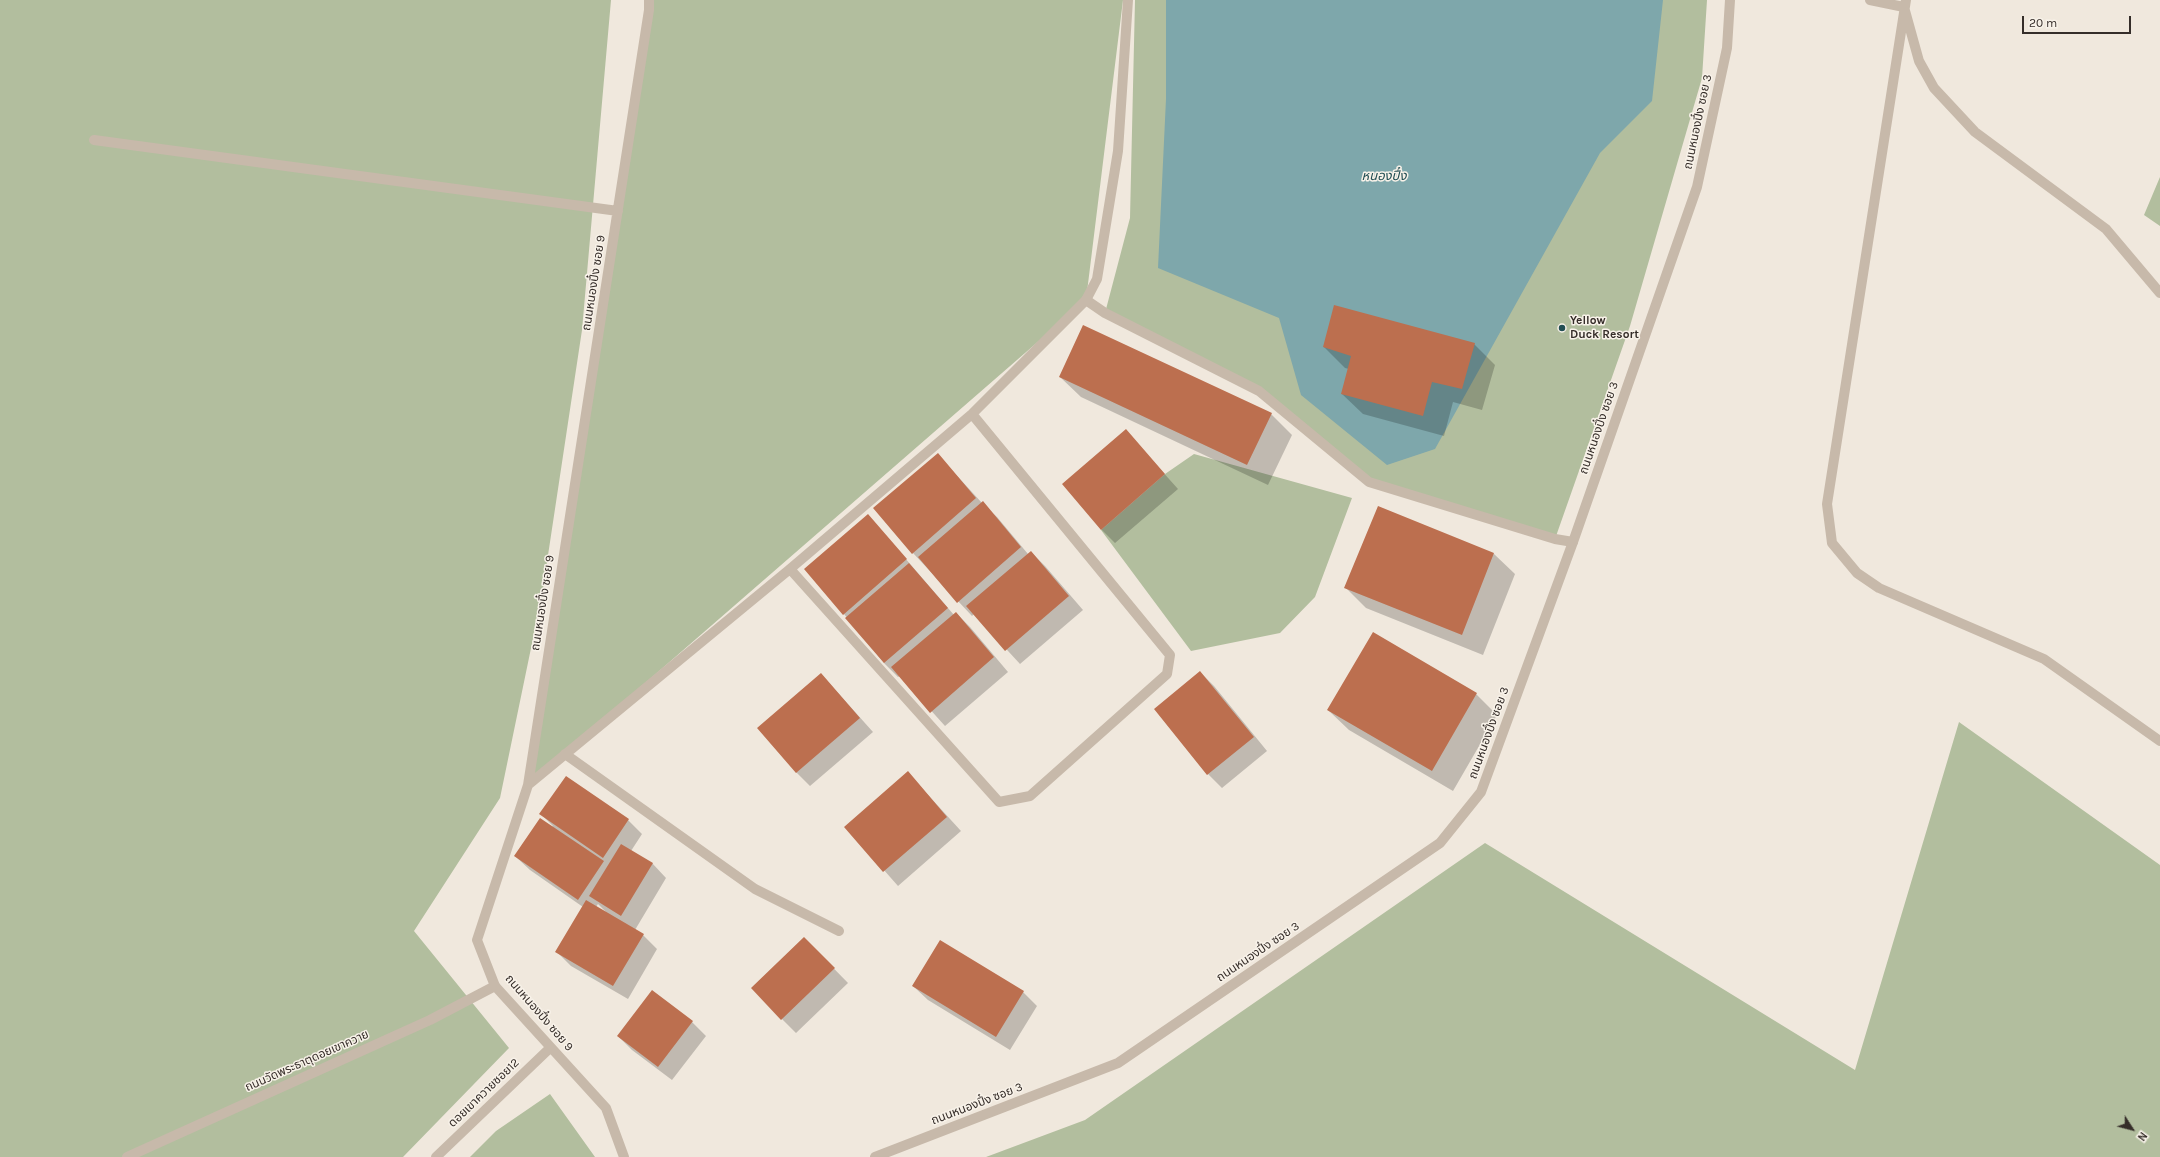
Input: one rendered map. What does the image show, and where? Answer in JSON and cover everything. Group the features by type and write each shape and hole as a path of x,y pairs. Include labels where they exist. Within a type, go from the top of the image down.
{"street":[{"name":"ถนนหนองปึ๋ง ซอย 9","path":"624,1157 606,1108 495,986 477,940 528,785 649,10 649,0"},
{"path":"528,785 790,569 972,414 1086,300 1097,280 1118,152 1128,0"},
{"name":"ถนนหนองปึ๋ง ซอย 3","path":"875,1157 1118,1063 1440,843 1481,792 1573,542 1697,187 1727,48 1730,0"},
{"path":"1870,0 1905,3"},
{"path":"1905,3 1919,61 1934,88 1975,132 2106,229 2160,293"},
{"path":"1905,3 1827,504 1832,543 1857,573 1879,588 2044,659 2160,742"},
{"path":"94,140 618,211"},
{"path":"1086,300 1105,313 1259,391 1369,482 1555,539 1573,542"},
{"path":"790,569 998,802 1030,796 1167,674 1170,655 972,414"},
{"path":"565,754 755,889 839,931"},
{"name":"ถนนวัดพระธาตุดอยเขาควาย","path":"127,1157 430,1020 495,986"},
{"name":"ดอยเขาควายซอย12","path":"436,1157 550,1048"}],"green space":[{"path":"0,0 611,0 582,330 542,595 500,798 414,931 509,1048 403,1157 0,1157"},
{"path":"649,0 1123,0 1086,300 528,785"},
{"name":"หนองปึ๋ง","path":"1135,0 1707,0 1702,78 1630,326 1555,539 1369,482 1259,391 1105,313 1130,218"},
{"path":"2160,177 2160,226 2144,215"},
{"path":"1194,454 1352,498 1315,597 1280,633 1191,651 1101,530 1165,474"},
{"path":"1959,722 2160,865 2160,1157 986,1157 1085,1120 1485,843 1855,1070"},
{"path":"550,1094 595,1157 470,1157 496,1131"}],"water":[{"name":"หนองปึ๋ง","path":"1166,0 1663,0 1652,101 1600,153 1435,449 1387,465 1301,395 1279,318 1158,268 1166,99"}],"building":[{"path":"1334,305 1475,343 1462,389 1432,382 1423,416 1341,394 1351,356 1323,347"},
{"path":"1083,325 1272,413 1247,465 1059,377"},
{"path":"1126,429 1165,474 1101,530 1062,484"},
{"path":"938,453 976,498 912,554 873,508"},
{"path":"983,501 1021,547 957,603 918,557"},
{"path":"1378,506 1494,553 1462,635 1344,588"},
{"path":"868,514 907,559 843,615 804,569"},
{"path":"1031,551 1069,596 1005,651 966,606"},
{"path":"909,563 948,608 884,663 845,618"},
{"path":"956,612 994,657 930,713 891,667"},
{"path":"1373,632 1477,693 1432,771 1327,710"},
{"path":"1200,671 1254,737 1207,775 1154,709"},
{"path":"821,673 860,718 796,773 757,728"},
{"path":"908,771 947,817 883,872 844,827"},
{"path":"566,776 629,819 603,858 539,814"},
{"path":"540,818 604,861 578,900 514,856"},
{"path":"621,844 653,863 621,916 589,896"},
{"path":"586,900 644,934 613,986 555,952"},
{"path":"804,937 835,968 781,1020 751,988"},
{"path":"940,940 1024,991 996,1037 912,986"},
{"path":"652,990 693,1021 658,1067 617,1036"}],"place":[{"name":"Yellow Duck Resort","path":"1562,328"}]}
